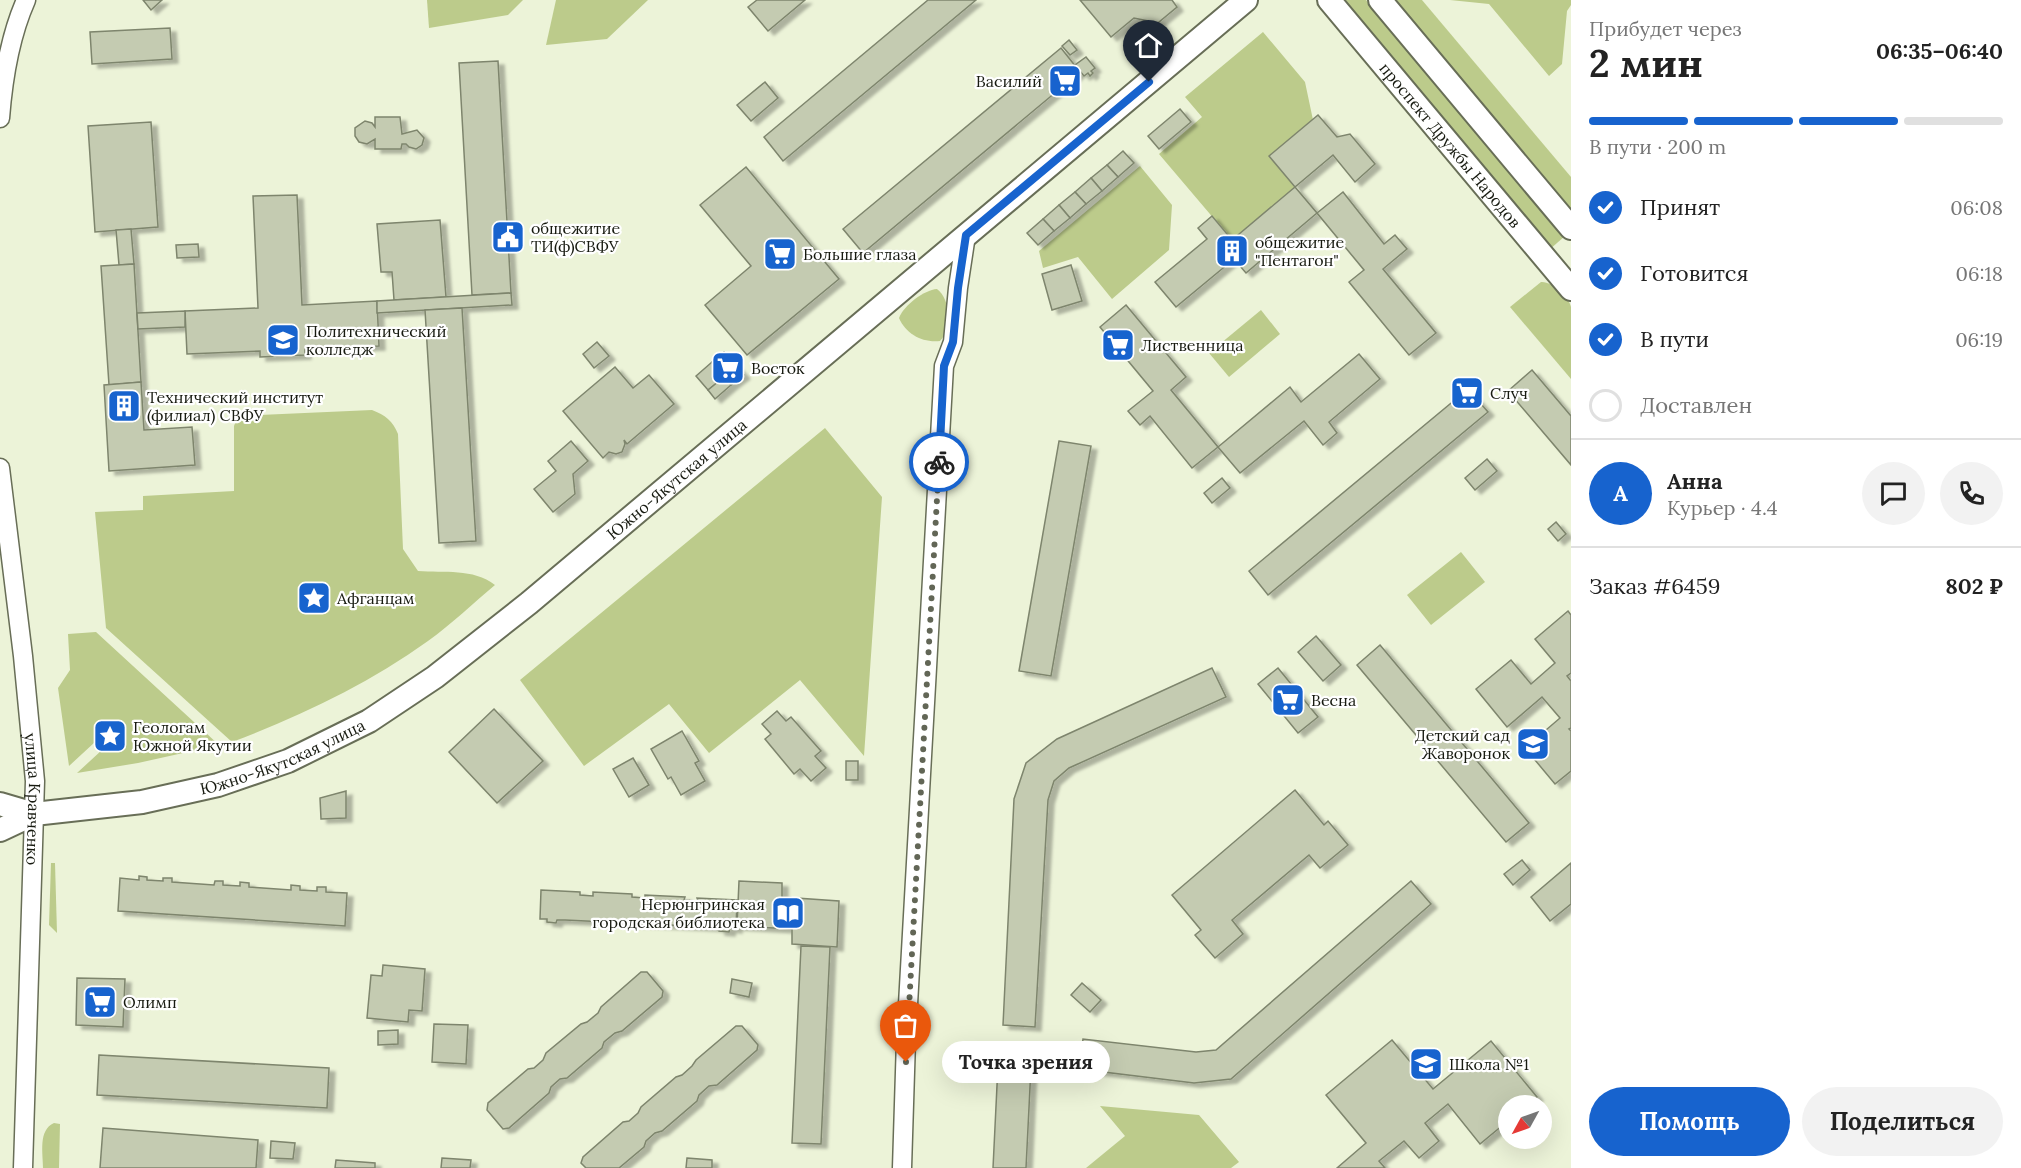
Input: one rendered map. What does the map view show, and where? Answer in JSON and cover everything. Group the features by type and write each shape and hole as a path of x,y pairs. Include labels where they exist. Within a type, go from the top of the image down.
{"street":[{"path":"0,118 11,45 26,0"},
{"name":"Южно-Якутская улица","path":"0,830 34,814 142,802 218,785 288,761 369,721 435,677 529,603 1246,0"},
{"name":"проспект Дружбы Народов","path":"1329,0 1571,289"},
{"path":"1380,0 1571,228"},
{"path":"902,1168 908,1016 944,366 953,342 966,235"},
{"name":"улица Кравченко","path":"0,468 23,656 35,781 23,1168"},
{"name":"Южно-Якутская улица","path":"0,804 34,814"}],"green space":[{"path":"427,0 523,0 508,15 429,28"},
{"path":"556,0 648,0 607,39 546,45"},
{"path":"1340,0 1366,0 1565,236 1549,250"},
{"path":"1392,0 1422,0 1571,177 1571,212"},
{"path":"1450,0 1571,0 1567,11 1562,64 1549,76 1489,4"},
{"path":"1263,32 1305,82 1313,120 1269,156 1295,187 1232,240 1159,154 1202,117 1185,97"},
{"path":"1140,166 1172,205 1169,250 1112,299 1078,257 1043,268 1039,251"},
{"path":"1541,282 1550,284 1559,290 1570,303 1571,379 1510,307"},
{"path":"937,289 942,294 947,307 947,329 940,341 921,339 910,333 899,318 905,308 915,299 926,292"},
{"path":"1261,310 1280,334 1229,377 1209,353"},
{"path":"372,410 388,419 398,434 403,549 418,571 468,574 495,585 437,634 382,671 309,710 232,742 106,628 95,512 143,510 143,496 234,491 234,426 238,416"},
{"path":"825,428 882,497 864,756 800,680 709,753 669,704 584,766 520,680"},
{"path":"1461,552 1485,582 1431,625 1407,595"},
{"path":"96,632 219,745 138,763 77,773 115,738 108,730 69,766 58,688 70,670 68,634"},
{"path":"51,863 55,863 57,933 49,925"},
{"path":"1100,1106 1199,1115 1239,1162 1231,1168 1086,1168 1125,1136"},
{"path":"54,1123 60,1124 59,1168 43,1168 43,1136 49,1126"}],"building":[{"path":"143,0 162,0 151,10"},
{"path":"757,0 805,0 768,31 748,7"},
{"path":"928,0 976,0 783,161 764,137"},
{"path":"1080,0 1172,0 1177,7 1153,27 1148,21 1134,18 1111,37"},
{"path":"170,28 172,59 92,64 90,32"},
{"path":"1069,40 1077,50 1070,55 1062,46"},
{"path":"1061,48 1080,72 863,253 843,229"},
{"path":"1086,57 1095,68 1091,71 1093,73 1090,76 1088,73 1084,76 1075,65"},
{"path":"498,61 511,293 472,295 459,63"},
{"path":"765,82 778,98 751,121 737,105"},
{"path":"1180,109 1191,122 1159,149 1148,136"},
{"path":"1318,115 1337,137 1350,134 1375,164 1355,182 1333,155 1295,187 1269,156"},
{"path":"375,117 400,117 402,134 417,130 424,138 422,145 416,149 402,144 401,149 375,149 375,139 367,144 359,142 355,136 355,128 365,121 372,123 375,127"},
{"path":"151,122 158,227 95,232 88,126"},
{"path":"1123,151 1134,163 1118,177 1107,165"},
{"path":"1107,165 1118,177 1102,191 1091,178"},
{"name":"Большие глаза","path":"746,167 839,279 747,355 705,305 751,266 700,205"},
{"path":"1091,178 1102,191 1086,204 1075,192"},
{"name":"общежитие \"Пентагон\"","path":"1295,187 1317,213 1246,273 1234,259 1176,307 1155,282 1207,239 1198,228 1212,216 1232,240"},
{"path":"1075,192 1086,204 1070,218 1059,205"},
{"name":"общежитие \"Пентагон\"","path":"1343,192 1384,244 1395,235 1407,249 1383,269 1436,333 1409,355 1349,282 1364,270 1317,213"},
{"path":"297,195 302,305 377,301 379,346 305,349 305,355 260,357 260,351 187,354 185,311 258,308 253,196"},
{"path":"1059,205 1070,218 1054,231 1043,219"},
{"path":"1043,219 1054,231 1038,245 1027,233"},
{"path":"440,220 446,297 394,300 392,272 381,272 377,224"},
{"path":"131,229 134,264 119,265 116,230"},
{"path":"198,244 199,257 177,258 176,245"},
{"path":"134,264 141,382 109,385 101,266"},
{"path":"1071,265 1082,301 1052,310 1042,274"},
{"path":"511,293 512,305 377,313 377,301"},
{"path":"1126,305 1186,377 1171,390 1218,447 1192,468 1150,416 1140,425 1128,411 1153,391 1100,327"},
{"path":"462,308 476,541 439,543 425,310"},
{"path":"185,311 185,327 138,329 137,313"},
{"path":"597,342 609,356 594,368 583,354"},
{"name":"Восток","path":"724,352 744,375 731,385 712,362"},
{"path":"1359,354 1380,379 1329,422 1337,433 1323,445 1304,421 1240,473 1218,447 1290,387 1301,402"},
{"path":"712,362 724,377 708,390 696,376"},
{"path":"615,367 633,388 649,375 674,404 627,444 624,440 622,452 616,454 609,452 603,458 563,411"},
{"path":"1532,370 1571,416 1571,465 1508,391"},
{"path":"724,377 731,385 715,399 708,390"},
{"name":"Технический институт (филиал) СВФУ","path":"141,382 144,430 192,427 195,465 109,471 104,385"},
{"path":"1468,389 1488,412 1268,595 1249,571"},
{"path":"571,441 588,461 573,474 575,494 553,512 534,489 556,471 548,461"},
{"path":"1059,441 1091,446 1051,676 1019,671"},
{"path":"1487,459 1497,471 1475,490 1465,478"},
{"path":"1222,478 1230,488 1212,503 1204,493"},
{"path":"1556,522 1566,534 1558,541 1548,529"},
{"path":"1568,611 1571,615 1571,673 1567,676 1571,681 1571,728 1569,729 1571,731 1571,771 1555,784 1525,748 1560,718 1542,697 1507,727 1476,689 1511,660 1531,684 1555,663 1535,639"},
{"path":"1316,636 1341,665 1323,681 1298,652"},
{"path":"1380,645 1529,823 1506,842 1357,665"},
{"path":"1212,668 1226,697 1069,768 1054,781 1048,800 1035,1027 1003,1025 1014,799 1026,763 1057,739"},
{"name":"Весна","path":"1278,668 1318,717 1298,733 1258,684"},
{"path":"494,709 543,761 497,803 449,752"},
{"path":"777,711 786,721 791,717 821,751 815,756 826,768 811,781 800,769 794,774 765,739 771,734 762,724"},
{"path":"682,731 699,761 695,763 705,781 681,795 671,777 668,779 651,749"},
{"path":"633,758 649,785 629,797 613,769"},
{"path":"846,761 858,761 858,780 846,780"},
{"path":"1295,790 1324,825 1328,821 1348,845 1320,868 1309,855 1232,920 1243,934 1215,958 1195,935 1201,930 1172,895"},
{"path":"346,791 346,818 321,819 320,798"},
{"path":"1522,860 1530,870 1513,885 1504,874"},
{"path":"1571,863 1571,904 1550,921 1531,897"},
{"path":"139,876 147,877 147,880 163,881 163,878 172,878 172,882 214,885 215,881 223,881 223,885 240,886 240,882 249,883 249,887 291,890 291,885 300,886 300,890 317,891 317,887 326,887 326,892 347,893 345,926 118,911 120,878 139,880"},
{"name":"Нерюнгринская городская библиотека","path":"739,881 782,883 782,897 839,901 837,947 792,944 792,929 737,926"},
{"path":"1411,881 1431,904 1231,1079 1194,1083 1079,1069 1083,1039 1196,1052 1216,1050"},
{"path":"541,890 580,892 580,895 593,896 593,892 632,894 632,897 645,898 645,895 685,897 684,900 698,901 697,898 737,900 736,929 730,928 729,932 719,931 719,928 712,927 565,920 557,920 556,923 547,922 547,919 540,919"},
{"path":"801,946 830,947 821,1144 792,1143"},
{"path":"383,965 425,969 422,1011 409,1010 408,1022 367,1018 371,975 382,976"},
{"path":"641,972 647,972 663,991 662,997 622,1031 615,1033 604,1042 602,1048 567,1078 560,1079 551,1087 549,1093 509,1128 503,1129 487,1110 488,1103 528,1069 534,1068 543,1060 546,1053 598,1013 601,1007"},
{"name":"Олимп","path":"77,978 125,979 123,1027 76,1025"},
{"path":"732,979 752,983 749,997 730,993"},
{"path":"1082,983 1101,1000 1090,1012 1071,995"},
{"path":"434,1024 468,1025 466,1064 432,1062"},
{"path":"736,1026 742,1026 758,1045 757,1050 717,1085 709,1086 699,1095 697,1101 662,1131 655,1133 646,1141 644,1147 619,1168 586,1168 581,1163 583,1157 623,1122 629,1121 641,1107 676,1077 682,1075"},
{"path":"398,1030 398,1044 378,1045 378,1031"},
{"path":"1392,1040 1433,1089 1491,1041 1535,1095 1498,1095 1498,1129 1480,1144 1448,1104 1425,1123 1439,1141 1419,1158 1404,1141 1379,1161 1385,1168 1337,1168 1366,1143 1326,1095"},
{"path":"99,1055 329,1068 327,1108 97,1095"},
{"path":"998,1065 1031,1067 1026,1168 993,1168"},
{"path":"103,1128 258,1140 256,1168 100,1168"},
{"path":"271,1141 295,1143 293,1159 270,1158"},
{"path":"442,1158 471,1160 470,1168 441,1168"},
{"path":"687,1158 712,1160 712,1168 686,1168"},
{"path":"336,1160 375,1163 375,1168 335,1168"}],"way so far":[{"path":"906,1062 939,462"}],"place":[{"name":"Василий","path":"1065,81"},
{"name":"общежитие ТИ(ф)СВФУ","path":"508,237"},
{"name":"общежитие \"Пентагон\"","path":"1232,251"},
{"name":"Большие глаза","path":"780,254"},
{"name":"Политехнический колледж","path":"283,340"},
{"name":"Лиственница","path":"1118,345"},
{"name":"Восток","path":"728,368"},
{"name":"Случ","path":"1467,393"},
{"name":"Технический институт (филиал) СВФУ","path":"124,406"},
{"name":"Афганцам","path":"314,598"},
{"name":"Весна","path":"1288,700"},
{"name":"Геологам Южной Якутии","path":"110,736"},
{"name":"Детский сад Жаворонок","path":"1533,744"},
{"name":"Нерюнгринская городская библиотека","path":"788,913"},
{"name":"Олимп","path":"100,1002"},
{"name":"Точка зрения","path":"906,1062"},
{"name":"Школа №1","path":"1426,1064"}],"route":[{"path":"939,462 944,366 953,342 966,235 1149,82"}]}
